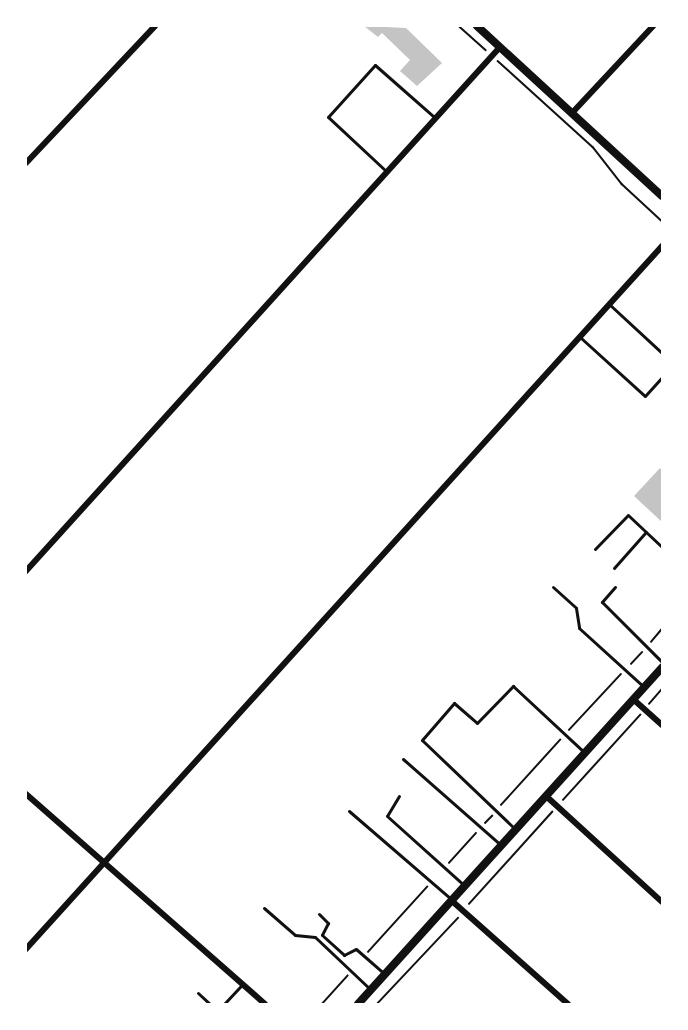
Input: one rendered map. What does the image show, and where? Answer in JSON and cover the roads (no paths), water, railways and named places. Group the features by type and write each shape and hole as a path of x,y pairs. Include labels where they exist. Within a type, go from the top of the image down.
{"main road":[{"path":"358,1005 663,667"}],"street":[{"path":"26,163 155,26"},
{"path":"477,26 663,196"},
{"path":"572,113 653,26"},
{"path":"26,571 434,117 500,47"},
{"path":"26,949 102,862 663,246"},
{"path":"633,699 663,725"},
{"path":"26,794 265,1005"},
{"path":"546,796 663,902"},
{"path":"452,901 568,1005"}],"lane":[{"path":"386,171 328,117 375,65 434,117"},
{"path":"609,304 663,353"},
{"path":"580,336 645,396 663,377"},
{"path":"595,549 622,517 627,515 663,547"},
{"path":"614,568 646,532"},
{"path":"553,587 576,608 579,628 644,688"},
{"path":"615,587 602,602 663,662"},
{"path":"516,830 422,740 454,703 477,723 513,686 585,753"},
{"path":"403,759 502,846"},
{"path":"399,796 387,816 465,886"},
{"path":"349,811 452,901"},
{"path":"264,908 295,935 315,937 371,990"},
{"path":"319,914 328,923 322,935 344,955 356,949 386,975"},
{"path":"224,1005 242,985"},
{"path":"198,993 210,1005"}]}
